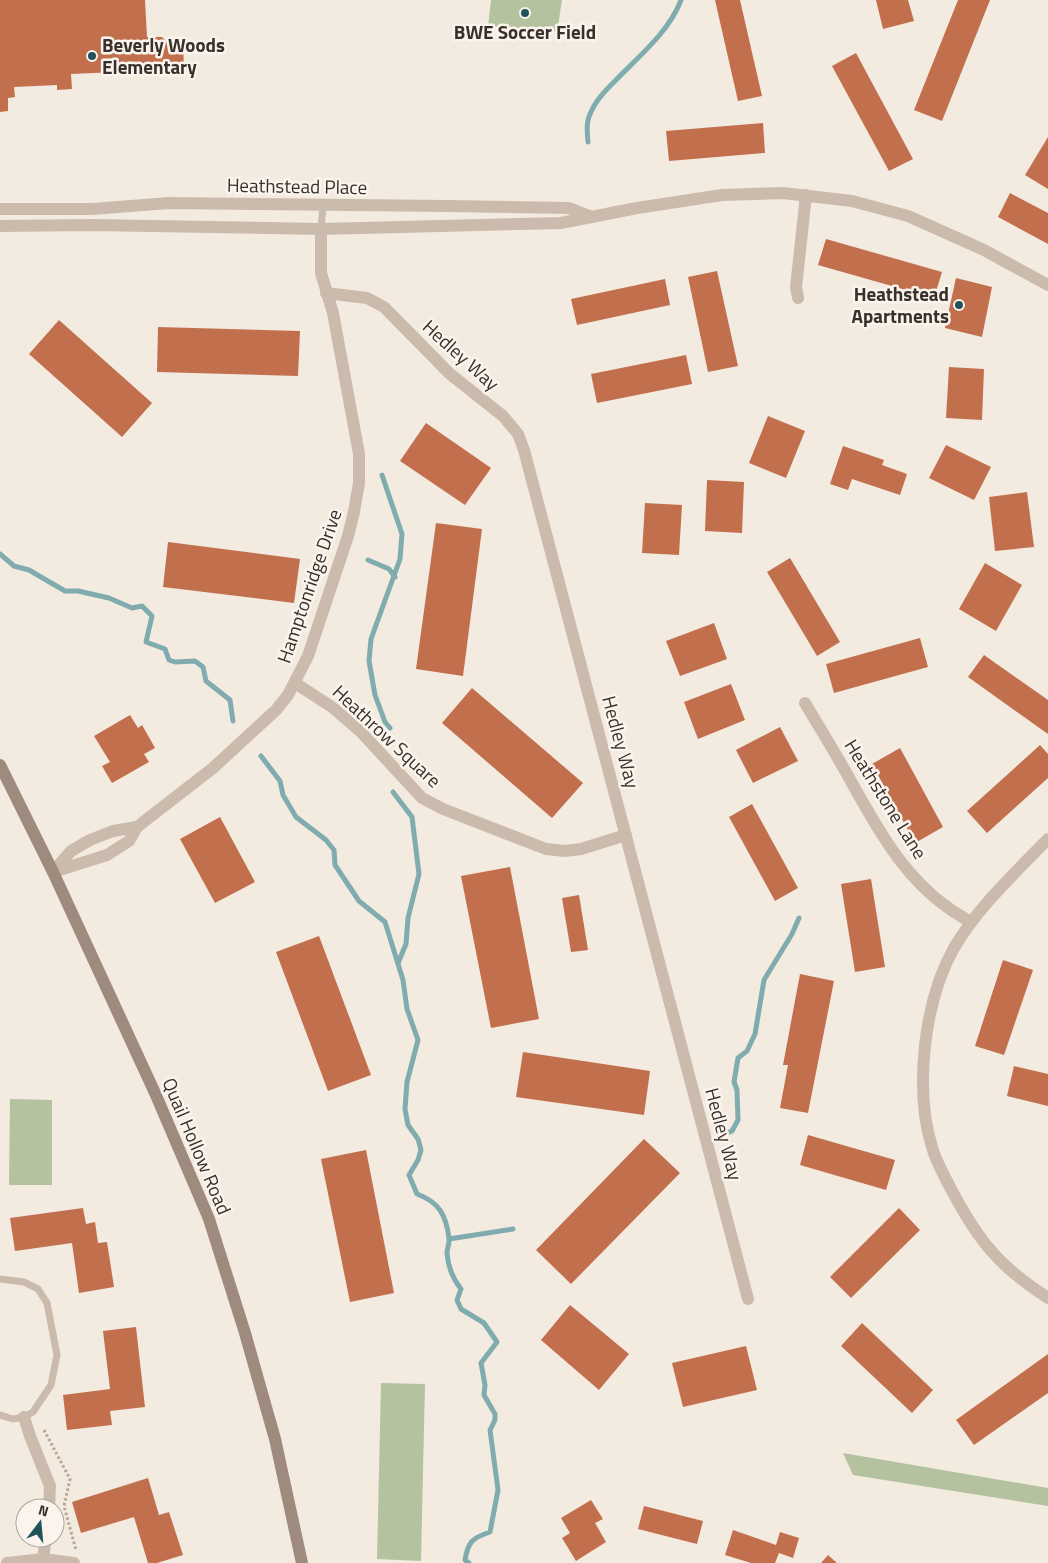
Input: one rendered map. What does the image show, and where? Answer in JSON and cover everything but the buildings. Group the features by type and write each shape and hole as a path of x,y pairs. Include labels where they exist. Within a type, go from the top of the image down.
{"main road":[{"name":"Quail Hollow Road","path":"0,765 53,872 156,1093 209,1219 245,1332 275,1439 302,1563"}],"street":[{"path":"0,226 92,225 321,229 562,223 637,208 722,195 783,193 852,201 908,216 984,250 1048,285"},
{"path":"798,298 796,287 806,195"},
{"name":"Heathstead Place","path":"0,210 92,209 169,203 570,208 592,217"},
{"name":"Hamptonridge Drive","path":"53,872 107,856 129,842 137,827 213,768 276,710 288,695 308,656 348,536 359,483 359,454 356,432 333,312 321,273 321,229"},
{"name":"Hedley Way","path":"326,292 367,298 384,307 450,374 503,416 518,434 524,450 748,1299"},
{"name":"Heathrow Square","path":"295,683 332,707 361,732 422,798 443,809 546,849 581,850 626,835"},
{"name":"Heathstone Lane","path":"805,702 880,831 905,868 932,897 972,922"},
{"name":"Hamptonridge Drive","path":"53,872 71,851 84,843 113,831 137,827"},
{"path":"1048,839 990,900 954,948 932,1004 926,1030 923,1077 925,1118 938,1165 978,1236 1006,1265 1048,1298"},
{"path":"24,1417 50,1486 49,1498"},
{"path":"43,1559 45,1548"},
{"path":"8,1563 43,1559 74,1563"}],"lane":[{"path":"321,229 323,206"},
{"path":"0,1279 24,1282 38,1289 47,1303 57,1355 51,1385 33,1412 24,1417 13,1419 0,1415"}],"path":[{"path":"457,32 486,33"}],"green space":[{"name":"BWE Soccer Field","path":"491,0 562,0 557,32 488,26"},
{"path":"10,1099 52,1100 52,1185 9,1185"},
{"path":"381,1383 425,1384 421,1561 377,1559"},
{"path":"843,1453 1048,1488 1048,1506 853,1475"}],"waterway":[{"path":"588,142 588,119 596,103 661,33 676,12 681,0"},
{"path":"382,475 402,534 400,559 371,639 369,661 375,695 385,722 390,728"},
{"path":"0,554 14,566 29,570 65,591 78,591 109,598 132,608 142,606 152,616 146,642 165,649 169,660 175,662 195,661 203,667 206,681 230,700 233,721"},
{"path":"368,560 389,569 395,577"},
{"path":"261,756 280,781 283,795 296,817 326,840 334,850 335,865 359,901 385,922 403,980 407,1009 418,1040 407,1082 405,1109 408,1125 418,1139 421,1150 418,1160 409,1175 417,1194 436,1205 446,1223 449,1238 448,1263 453,1277 461,1289 457,1300 461,1309 484,1323 497,1342 481,1363 485,1385 484,1395 495,1414 495,1420 490,1430 498,1490 490,1532 479,1536 469,1545 465,1560 469,1563"},
{"path":"393,792 412,817 419,874 408,918 406,944 398,963"},
{"path":"723,1135 732,1131 738,1120 737,1090 734,1082 738,1058 747,1051 755,1034 764,980 792,934 799,918"},
{"path":"449,1239 513,1229"}],"place":[{"name":"BWE Soccer Field","path":"525,13"},
{"name":"Beverly Woods Elementary","path":"92,56"},
{"name":"Heathstead Apartments","path":"959,305"}]}
